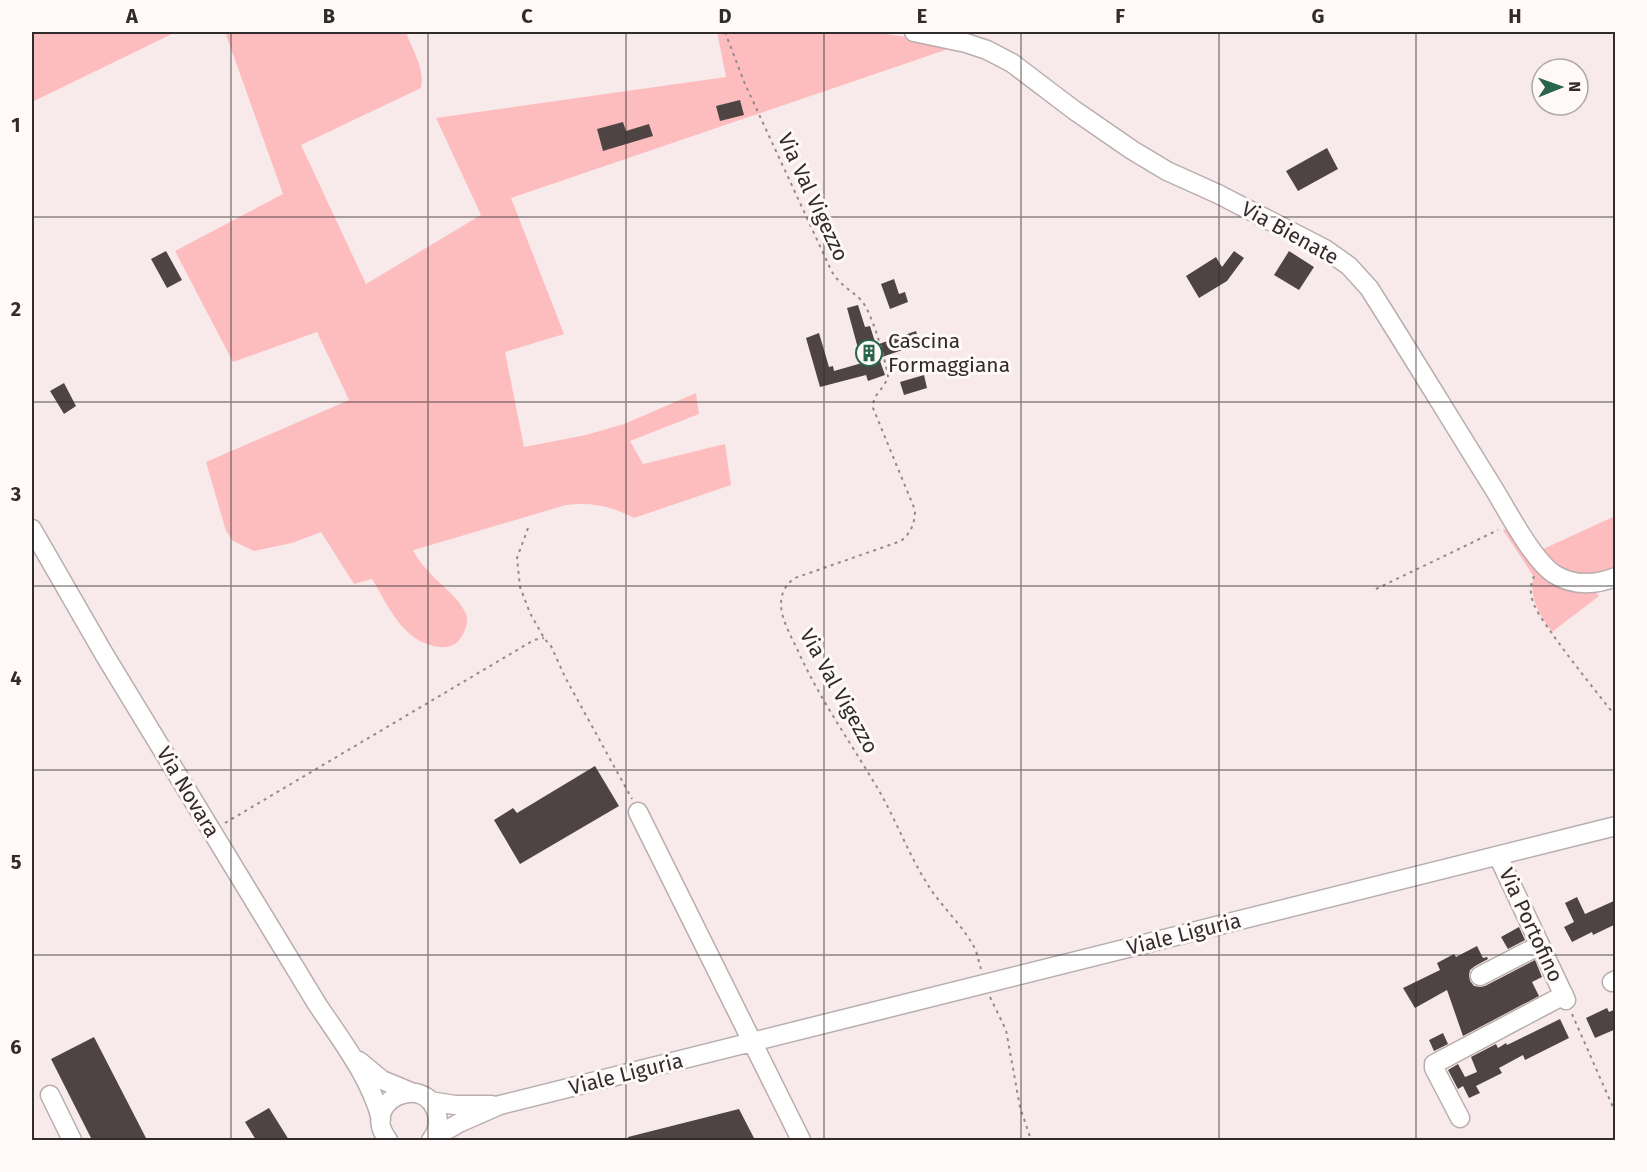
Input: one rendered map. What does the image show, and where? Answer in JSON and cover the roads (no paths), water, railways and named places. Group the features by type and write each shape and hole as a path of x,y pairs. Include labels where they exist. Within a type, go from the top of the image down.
{"street":[{"name":"Via Bienate","path":"914,32 966,43 1004,58 1154,164 1250,210 1341,259 1369,288 1542,564 1555,574 1573,582 1592,583 1616,577"},
{"name":"Via Novara","path":"32,529 104,654 317,1004 349,1051 375,1100 381,1127 387,1140"},
{"path":"638,812 801,1140"},
{"name":"Viale Liguria","path":"432,1139 459,1123 500,1105 1616,826"},
{"name":"Via Portofino","path":"1460,1118 1434,1068 1436,1062 1565,997 1498,856"},
{"path":"1480,976 1540,945"},
{"name":"Via Novara","path":"349,1051 377,1077 419,1094 430,1101"},
{"path":"381,1119 382,1111 387,1103 402,1093 411,1092"},
{"path":"50,1095 72,1140"},
{"path":"430,1101 438,1119 438,1126 432,1139"},
{"name":"Viale Liguria","path":"430,1101 455,1105 500,1105"}],"place":[{"name":"Cascina Formaggiana","path":"869,353"}]}
